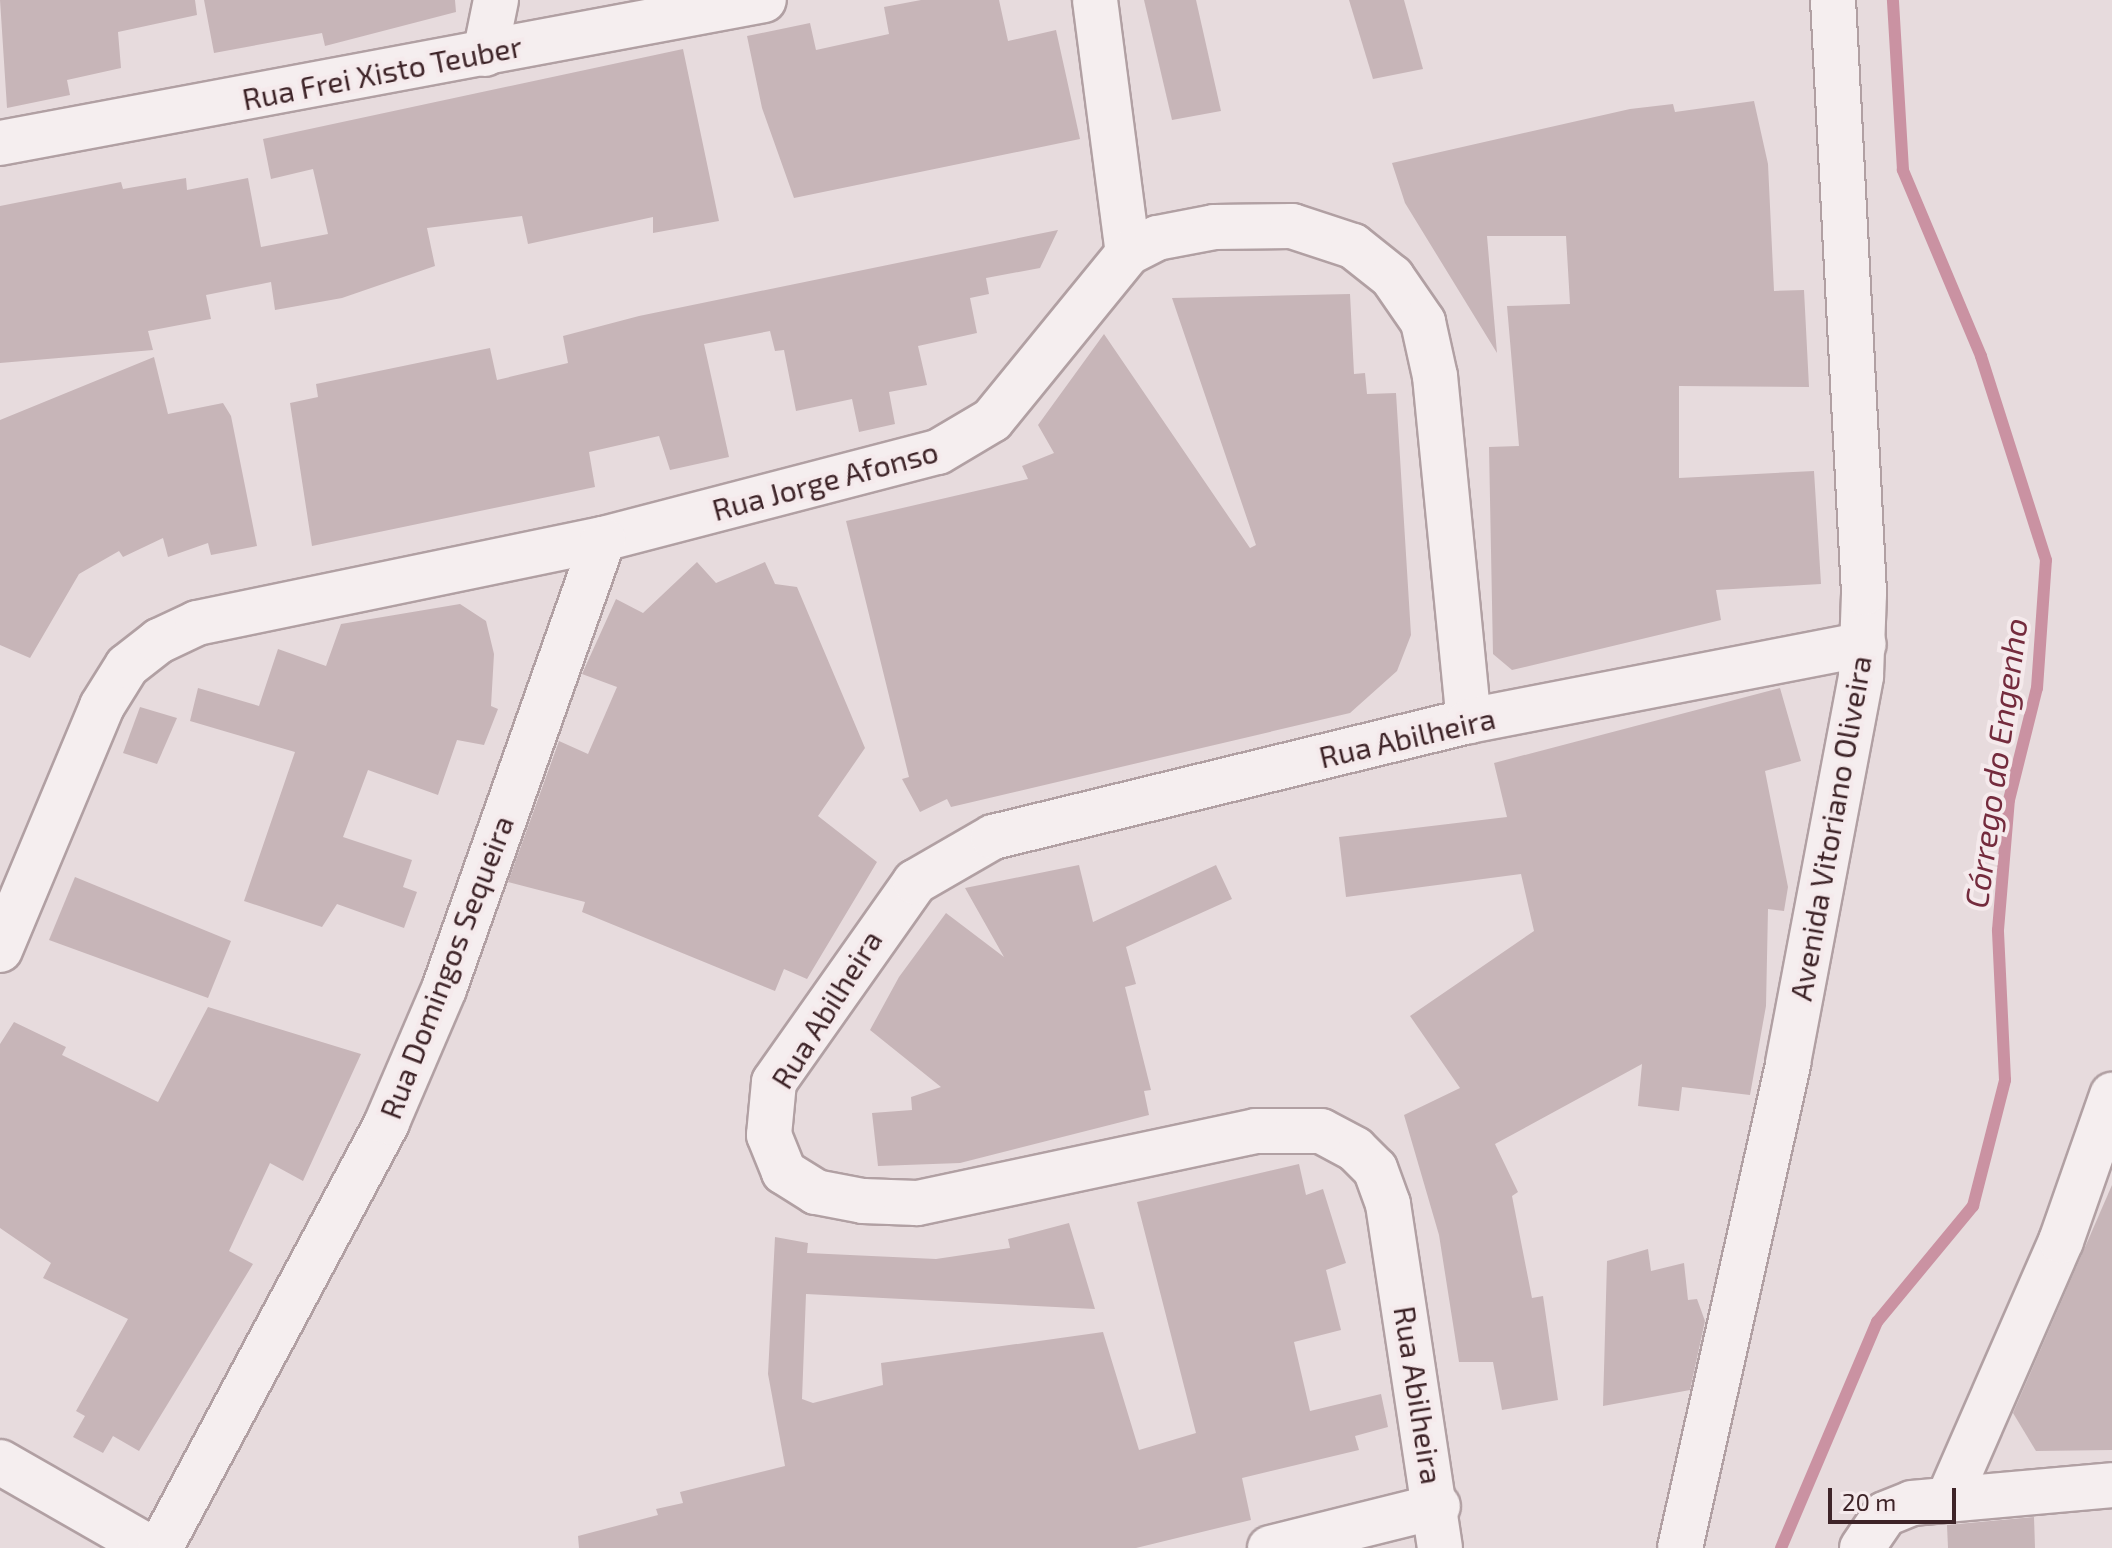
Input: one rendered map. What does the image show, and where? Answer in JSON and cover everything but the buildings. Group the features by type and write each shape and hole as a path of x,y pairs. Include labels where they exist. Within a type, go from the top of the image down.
{"street":[{"path":"485,54 496,0"},
{"name":"Rua Frei Xisto Teuber","path":"0,143 764,0"},
{"path":"1095,0 1128,253"},
{"name":"Avenida Vitoriano Oliveira","path":"1680,1548 1788,1063 1864,644 1833,0"},
{"name":"Rua Jorge Afonso","path":"0,950 102,706 127,666 159,641 197,623 603,539 963,440 1023,386 1128,253 1157,238 1214,227 1292,226 1353,246 1392,277 1423,322 1435,376 1469,721"},
{"name":"Rua Domingos Sequeira","path":"160,1548 398,1095 444,989 603,539"},
{"name":"Rua Abilheira","path":"1439,1527 1388,1204 1375,1169 1355,1149 1321,1131 1256,1131 917,1203 863,1201 816,1192 784,1172 767,1106 774,1082 874,930 915,882 956,853 993,837 1469,721 1864,644"},
{"path":"1950,1495 2061,1241 2112,1095"},
{"path":"0,1462 150,1548"},
{"path":"1862,1548 1885,1514 1950,1495 2112,1485"},
{"path":"1270,1548 1439,1527"}],"waterway":[{"name":"Córrego do Engenho","path":"1781,1548 1877,1322 1973,1206 2005,1080 1998,930 2009,800 2037,688 2046,560 1981,356 1903,170 1893,0"}]}
